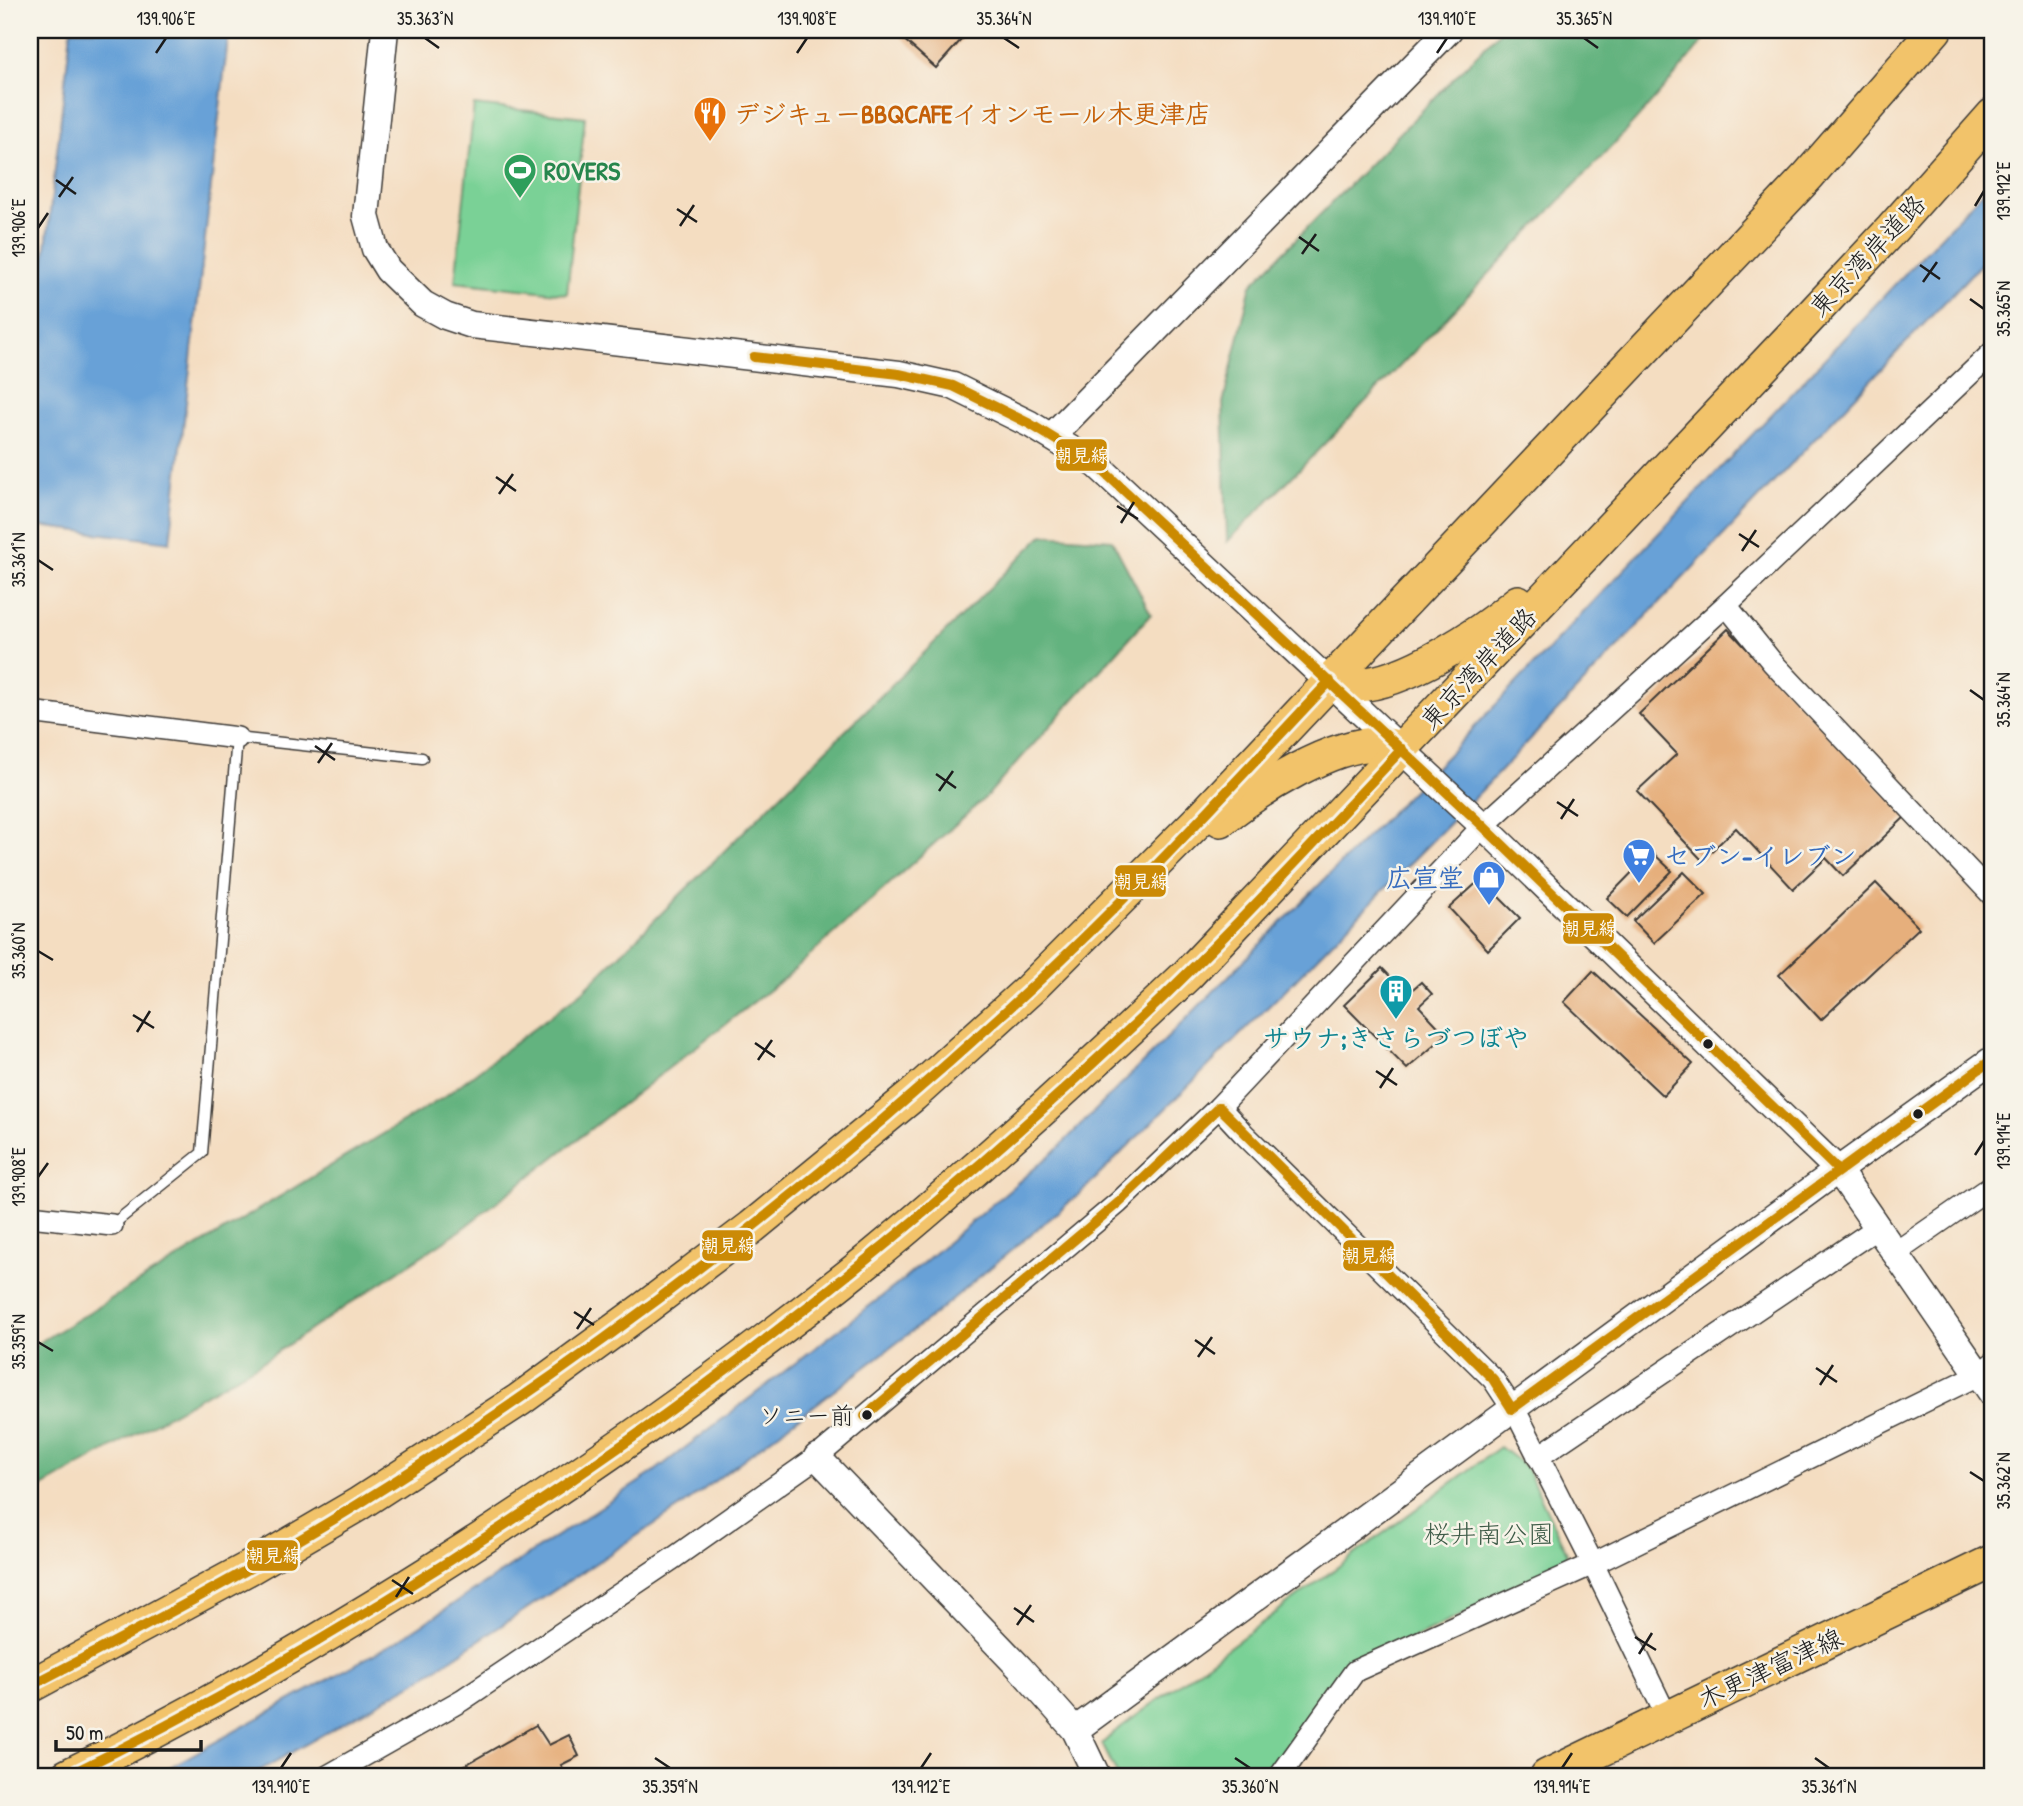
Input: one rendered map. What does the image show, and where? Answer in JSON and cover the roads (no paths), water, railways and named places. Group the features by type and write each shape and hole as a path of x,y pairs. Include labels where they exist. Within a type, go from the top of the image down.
{"main road":[{"path":"30,1686 251,1567 357,1505 519,1399 752,1227 912,1094 1030,989 1200,820 1808,176 1935,30"},
{"name":"東京湾岸道路","path":"67,1776 139,1740 284,1660 417,1581 572,1480 735,1363 909,1226 1098,1059 1188,974 1892,229 1993,115"},
{"path":"1330,681 1356,685 1378,681 1429,661 1460,645 1505,613 1651,485"},
{"path":"1084,937 1263,788 1333,754 1350,749 1383,744 1402,749"},
{"name":"木更津富津線","path":"1547,1776 1993,1561"}],"street":[{"path":"386,30 366,216 375,249 388,270 423,304 445,316 472,324 899,374 953,386 1003,409 1097,465 1483,826 1838,1170 1895,1253 1988,1378 1593,1564 1355,1671 1280,1776"},
{"path":"1052,436 1450,30"},
{"path":"328,1776 462,1700 675,1557 817,1457 1118,1203 1219,1108 1483,826 1726,605 1992,355"},
{"path":"1726,605 1766,655 1993,896"},
{"path":"30,712 237,738"},
{"path":"1075,1730 1993,1059"},
{"path":"1219,1108 1493,1379 1513,1409 1538,1457 1667,1717"},
{"path":"1895,1253 1993,1185"},
{"path":"30,1216 112,1225"},
{"path":"1538,1457 1877,1228"},
{"path":"817,1457 1020,1668 1075,1730 1097,1776"}],"lane":[{"path":"112,1225 202,1153 237,738 422,758"}],"water":[{"path":"71,30 229,30 170,542 30,525 30,386"},
{"path":"1993,181 1993,251 1486,786 1084,1190 931,1317 682,1506 419,1680 250,1776 154,1776 397,1641 651,1474 898,1284 1055,1151 1449,754"}],"place":[{"name":"デジキューBBQCAFEイオンモール木更津店","path":"710,143"},
{"name":"ROVERS","path":"520,200"},
{"name":"セブン-イレブン","path":"1639,885"},
{"name":"広宣堂","path":"1489,907"},
{"name":"サウナ;きさらづつぼや","path":"1396,1021"},
{"name":"ソニー前","path":"867,1415"}],"park label":[{"name":"桜井南公園","path":"1489,1533"}]}
